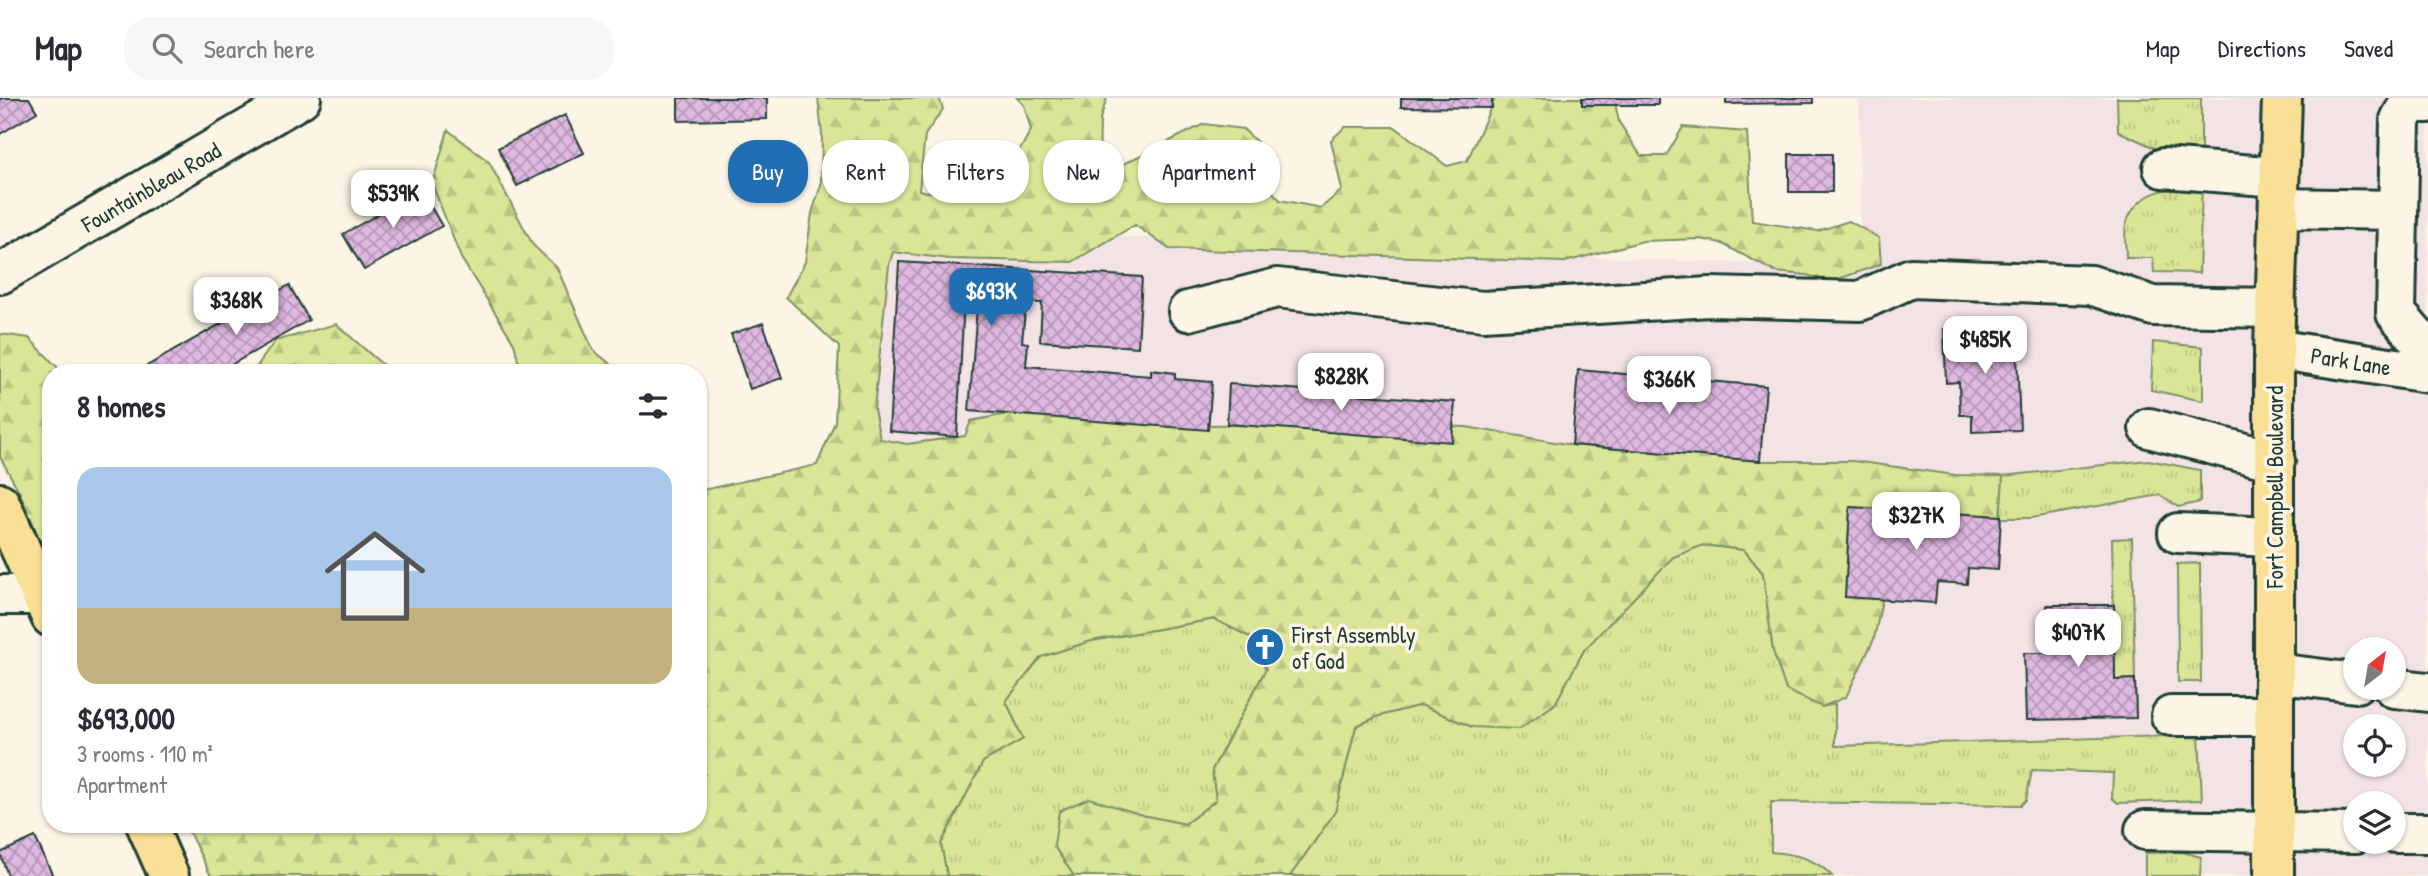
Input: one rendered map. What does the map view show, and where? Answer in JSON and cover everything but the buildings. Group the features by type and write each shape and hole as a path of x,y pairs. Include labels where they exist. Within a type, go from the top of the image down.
{"main road":[{"name":"Fort Campbell Boulevard","path":"2274,876 2274,349 2282,98"},
{"path":"0,503 42,597"},
{"path":"150,833 169,876"}],"street":[{"name":"Fountainbleau Road","path":"0,274 285,102"},
{"path":"2428,103 2409,103 2400,120 2396,313 2420,341 2428,342"},
{"path":"2163,168 2279,193 2397,210"},
{"path":"1188,311 1277,288 1483,311 1710,297 1860,301 1911,278 2091,285 2153,306 2276,308"},
{"name":"Park Lane","path":"2274,349 2428,373"},
{"path":"2149,428 2275,461"},
{"path":"2178,533 2274,537"},
{"path":"0,594 42,605"},
{"path":"2274,673 2343,681"},
{"path":"2406,689 2428,692"},
{"path":"2171,716 2273,716"},
{"path":"2145,830 2343,833"},
{"path":"2406,833 2428,833"}],"shaded area":[{"path":"1859,98 2428,98 2428,876 1763,876 840,465 843,225 1860,268"}],"green space":[{"name":"First Assembly of God","path":"818,98 939,98 943,109 923,140 919,190 923,191 923,203 1029,203 1029,140 1025,140 1031,130 1024,105 1017,98 1107,98 1100,119 1100,140 1043,140 1043,203 1124,203 1124,164 1138,157 1138,203 1280,203 1280,200 1321,208 1342,190 1331,140 1345,127 1395,127 1447,166 1467,161 1495,98 1614,98 1619,122 1641,156 1666,156 1683,127 1747,132 1752,221 1818,231 1849,221 1879,238 1881,264 1830,282 1807,275 1775,272 1721,243 1701,239 1643,241 1565,262 1169,249 1135,225 1072,262 950,259 893,252 889,265 874,409 880,439 907,444 965,436 971,421 1007,414 1075,411 1209,425 1331,423 1466,427 1572,445 1760,461 1853,461 1955,475 2003,476 2000,518 1888,571 1874,639 1846,697 1822,707 1786,690 1773,651 1763,573 1744,550 1703,545 1673,557 1584,650 1555,704 1519,729 1472,727 1421,705 1379,716 1356,726 1335,812 1290,876 1074,876 1054,846 1059,811 1089,798 1142,815 1185,824 1216,800 1212,770 1266,669 1252,638 1214,619 1091,641 1041,657 1006,701 1023,739 983,762 941,844 947,876 211,876 190,833 707,833 707,489 817,465 835,422 839,347 786,297 805,262 812,213 821,185 822,134"},
{"path":"2117,98 2201,98 2201,150 2161,151 2118,131"},
{"name":"First Assembly of God","path":"1204,124 1243,129 1255,140 1172,140"},
{"path":"448,130 489,162 533,245 557,268 593,350 611,364 519,364 514,343 461,258 432,184"},
{"path":"2202,186 2199,273 2154,272 2153,258 2126,258 2126,225 2138,204 2156,192"},
{"path":"336,324 382,364 258,364 275,341"},
{"path":"0,334 29,338 54,364 42,364 42,545 20,493 0,457"},
{"path":"2153,342 2203,347 2203,401 2151,390"},
{"path":"2148,460 2200,470 2200,502 2178,507 2160,495 2031,518 2000,518 2003,476"},
{"path":"2132,538 2135,679 2115,680 2112,539"},
{"path":"1703,545 1744,550 1763,573 1773,651 1822,707 1835,704 1835,746 2199,735 2202,800 2118,803 2112,798 2113,773 2032,770 2026,800 2021,805 1771,802 1771,852 1804,858 1819,865 1832,876 1290,876 1335,812 1356,726 1379,716 1421,705 1472,727 1555,703 1584,650 1624,605 1673,557"},
{"path":"2200,563 2201,682 2178,682 2177,564"},
{"path":"1215,619 1252,638 1266,669 1212,770 1216,800 1185,824 1142,815 1054,846 1074,876 947,876 941,844 983,762 1023,739 1006,701 1041,657 1091,641"},
{"path":"2183,852 2201,857 2200,876 2145,876 2145,853"}],"place":[{"name":"First Assembly of God","path":"1265,647"}]}
